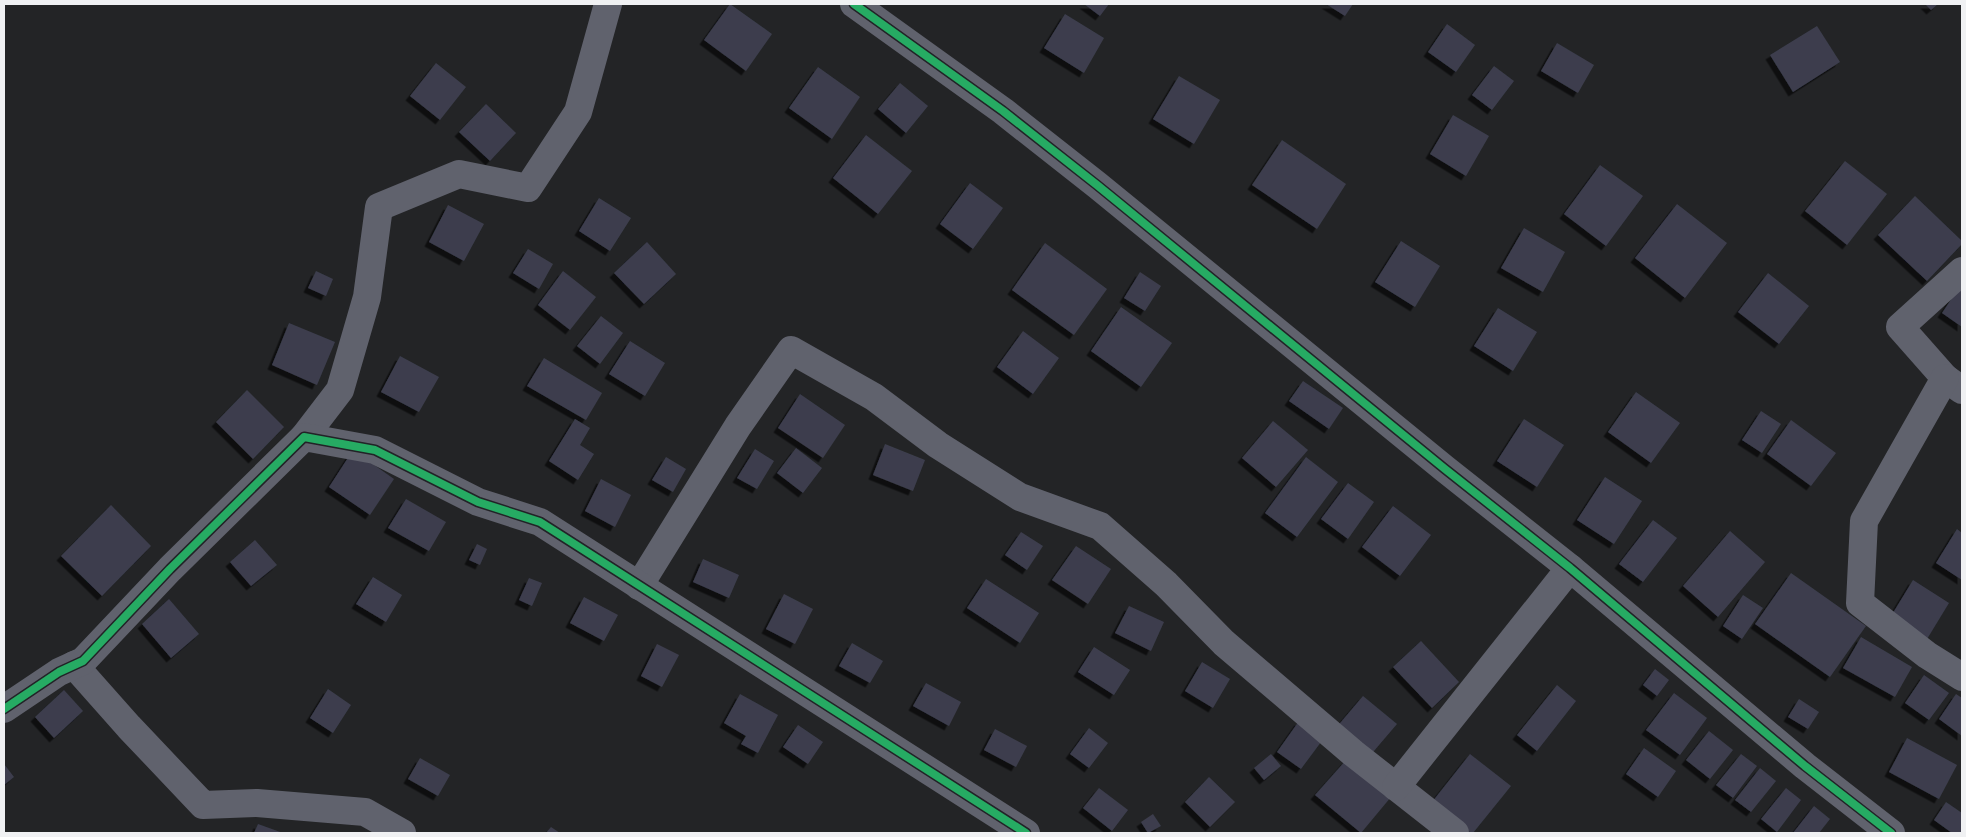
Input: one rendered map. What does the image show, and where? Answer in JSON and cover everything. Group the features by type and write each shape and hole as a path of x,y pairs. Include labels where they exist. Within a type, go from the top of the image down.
{"street":[{"path":"4,709 59,672 83,661 170,569 304,437 340,390 367,297 380,207 458,174 528,188 578,112 608,4"},
{"path":"854,4 1003,111 1097,185 1445,469 1570,568 1805,766 1891,833"},
{"path":"1962,270 1900,327 1954,384 1864,521 1860,603 1927,655 1962,677"},
{"path":"639,586 738,426 791,350 874,397 938,445 1020,497 1100,526 1166,584 1224,643 1396,787 1455,833"},
{"path":"304,437 375,450 478,502 540,522 1026,833"},
{"path":"1396,787 1570,568"},
{"path":"74,665 129,727 203,805 256,803 365,812 402,833"}],"building":[{"path":"730,4 772,34 746,71 704,40"},
{"path":"1084,4 1109,4 1100,16"},
{"path":"1326,4 1353,4 1345,16"},
{"path":"1925,4 1938,4 1931,10"},
{"path":"1065,14 1104,38 1084,73 1044,48"},
{"path":"1447,24 1475,45 1456,72 1428,52"},
{"path":"1817,26 1840,62 1793,92 1770,55"},
{"path":"1557,43 1594,65 1578,93 1541,71"},
{"path":"436,63 466,87 440,120 410,96"},
{"path":"1494,66 1514,81 1492,110 1472,95"},
{"path":"818,67 860,97 832,139 789,108"},
{"path":"1179,76 1220,100 1194,144 1153,119"},
{"path":"900,83 928,106 906,133 878,109"},
{"path":"486,104 516,133 490,161 459,132"},
{"path":"1453,115 1489,136 1466,176 1430,154"},
{"path":"866,135 912,171 878,214 833,178"},
{"path":"1282,140 1346,184 1317,229 1252,185"},
{"path":"1845,161 1887,194 1847,245 1805,211"},
{"path":"1600,165 1643,196 1606,246 1564,214"},
{"path":"970,183 1003,208 973,249 940,224"},
{"path":"1915,196 1962,241 1962,244 1927,281 1878,235"},
{"path":"599,198 631,218 610,251 579,231"},
{"path":"1677,204 1727,243 1685,298 1635,258"},
{"path":"448,205 484,224 464,261 429,242"},
{"path":"1524,228 1565,252 1543,292 1501,268"},
{"path":"1401,241 1440,266 1415,307 1375,282"},
{"path":"647,242 676,274 644,304 614,273"},
{"path":"1045,243 1107,289 1074,335 1012,290"},
{"path":"528,249 553,264 539,289 513,273"},
{"path":"316,271 333,279 326,296 308,288"},
{"path":"563,271 596,297 570,330 538,305"},
{"path":"1140,272 1161,286 1145,311 1124,298"},
{"path":"1768,273 1809,306 1779,344 1738,312"},
{"path":"1962,283 1962,327 1942,313"},
{"path":"1121,307 1172,343 1141,387 1091,351"},
{"path":"1498,308 1537,332 1513,371 1474,346"},
{"path":"601,316 623,333 600,364 577,346"},
{"path":"289,323 335,342 317,385 272,365"},
{"path":"1023,331 1059,358 1033,394 997,367"},
{"path":"630,341 665,363 645,396 609,374"},
{"path":"400,356 439,377 419,412 381,392"},
{"path":"544,358 602,393 586,420 527,386"},
{"path":"1303,381 1343,408 1329,429 1289,401"},
{"path":"247,390 284,427 253,459 216,422"},
{"path":"1636,392 1680,423 1651,463 1608,432"},
{"path":"800,394 845,425 823,458 778,428"},
{"path":"1761,411 1781,424 1762,453 1742,440"},
{"path":"575,419 590,428 580,445 594,454 578,480 549,461"},
{"path":"1524,419 1564,445 1537,487 1497,461"},
{"path":"1791,420 1836,453 1811,486 1767,454"},
{"path":"1273,421 1308,450 1276,487 1242,458"},
{"path":"885,444 925,460 913,491 873,475"},
{"path":"796,448 822,468 803,493 777,473"},
{"path":"755,449 774,461 757,489 737,478"},
{"path":"353,450 394,479 370,515 329,487"},
{"path":"666,457 686,469 673,492 652,480"},
{"path":"1306,457 1338,482 1297,537 1265,513"},
{"path":"1605,477 1642,501 1614,544 1577,520"},
{"path":"601,479 631,495 615,527 585,511"},
{"path":"1348,483 1374,502 1348,539 1321,519"},
{"path":"406,499 446,522 429,551 388,528"},
{"path":"111,505 151,546 102,596 61,556"},
{"path":"1393,506 1431,535 1400,576 1362,547"},
{"path":"1653,520 1677,538 1643,582 1619,564"},
{"path":"1957,529 1962,533 1962,580 1936,563"},
{"path":"1730,531 1765,562 1718,617 1683,586"},
{"path":"1021,532 1043,546 1027,570 1005,555"},
{"path":"255,540 277,565 251,586 230,562"},
{"path":"477,544 487,549 480,565 469,560"},
{"path":"1076,546 1111,569 1088,604 1052,580"},
{"path":"703,559 739,575 729,598 693,582"},
{"path":"1791,573 1866,626 1830,677 1755,624"},
{"path":"373,577 402,595 386,622 356,604"},
{"path":"529,578 542,583 532,606 519,600"},
{"path":"986,579 1039,613 1020,643 967,608"},
{"path":"1913,580 1949,603 1924,644 1888,621"},
{"path":"784,594 813,609 795,644 766,629"},
{"path":"1743,595 1763,608 1742,639 1723,626"},
{"path":"584,597 618,615 604,641 570,623"},
{"path":"169,599 199,634 171,658 142,624"},
{"path":"1129,606 1164,622 1151,651 1115,633"},
{"path":"1861,637 1912,667 1895,697 1843,668"},
{"path":"1421,641 1459,682 1432,708 1393,667"},
{"path":"852,643 883,661 870,683 839,666"},
{"path":"657,644 679,655 662,687 641,676"},
{"path":"1094,647 1130,670 1114,695 1078,672"},
{"path":"1202,662 1230,679 1213,708 1185,691"},
{"path":"1655,669 1669,680 1657,696 1643,685"},
{"path":"1924,675 1949,693 1929,720 1905,703"},
{"path":"926,683 961,702 949,726 913,706"},
{"path":"1557,685 1576,701 1537,751 1517,735"},
{"path":"328,689 351,705 333,733 310,718"},
{"path":"64,690 83,711 54,738 35,717"},
{"path":"1674,693 1707,718 1680,755 1646,730"},
{"path":"740,694 778,715 758,753 741,744 746,736 724,723"},
{"path":"1956,694 1962,698 1962,736 1939,719"},
{"path":"1363,696 1397,724 1368,758 1335,729"},
{"path":"1799,699 1819,712 1808,729 1788,717"},
{"path":"1299,721 1324,738 1301,769 1277,752"},
{"path":"798,725 823,742 808,764 783,747"},
{"path":"1089,728 1108,743 1089,768 1070,754"},
{"path":"995,729 1027,746 1016,767 984,750"},
{"path":"1709,731 1733,750 1710,779 1686,760"},
{"path":"1907,738 1957,765 1939,799 1889,772"},
{"path":"1644,748 1676,771 1658,797 1626,774"},
{"path":"1271,754 1281,766 1264,780 1254,768"},
{"path":"1470,754 1511,786 1473,833 1432,802"},
{"path":"1741,754 1757,766 1733,798 1716,785"},
{"path":"420,758 450,775 438,796 408,779"},
{"path":"1347,759 1391,797 1361,833 1315,795"},
{"path":"4,764 14,777 4,785"},
{"path":"1760,768 1776,781 1751,812 1735,800"},
{"path":"1209,777 1235,802 1210,827 1185,802"},
{"path":"1099,788 1128,810 1112,831 1083,808"},
{"path":"1786,788 1801,800 1777,832 1761,819"},
{"path":"1946,802 1962,813 1962,833 1952,833 1934,820"},
{"path":"1814,806 1830,819 1819,833 1793,833"},
{"path":"1153,814 1161,826 1148,833 1141,822"},
{"path":"258,824 283,833 254,833"},
{"path":"551,827 560,833 546,833"}],"cycle path":[{"path":"854,4 1003,111 1097,185 1445,469 1570,568 1805,766 1891,833"},
{"path":"4,709 59,672 83,661 170,569 304,437 375,450 478,502 540,522 1026,833"}]}
